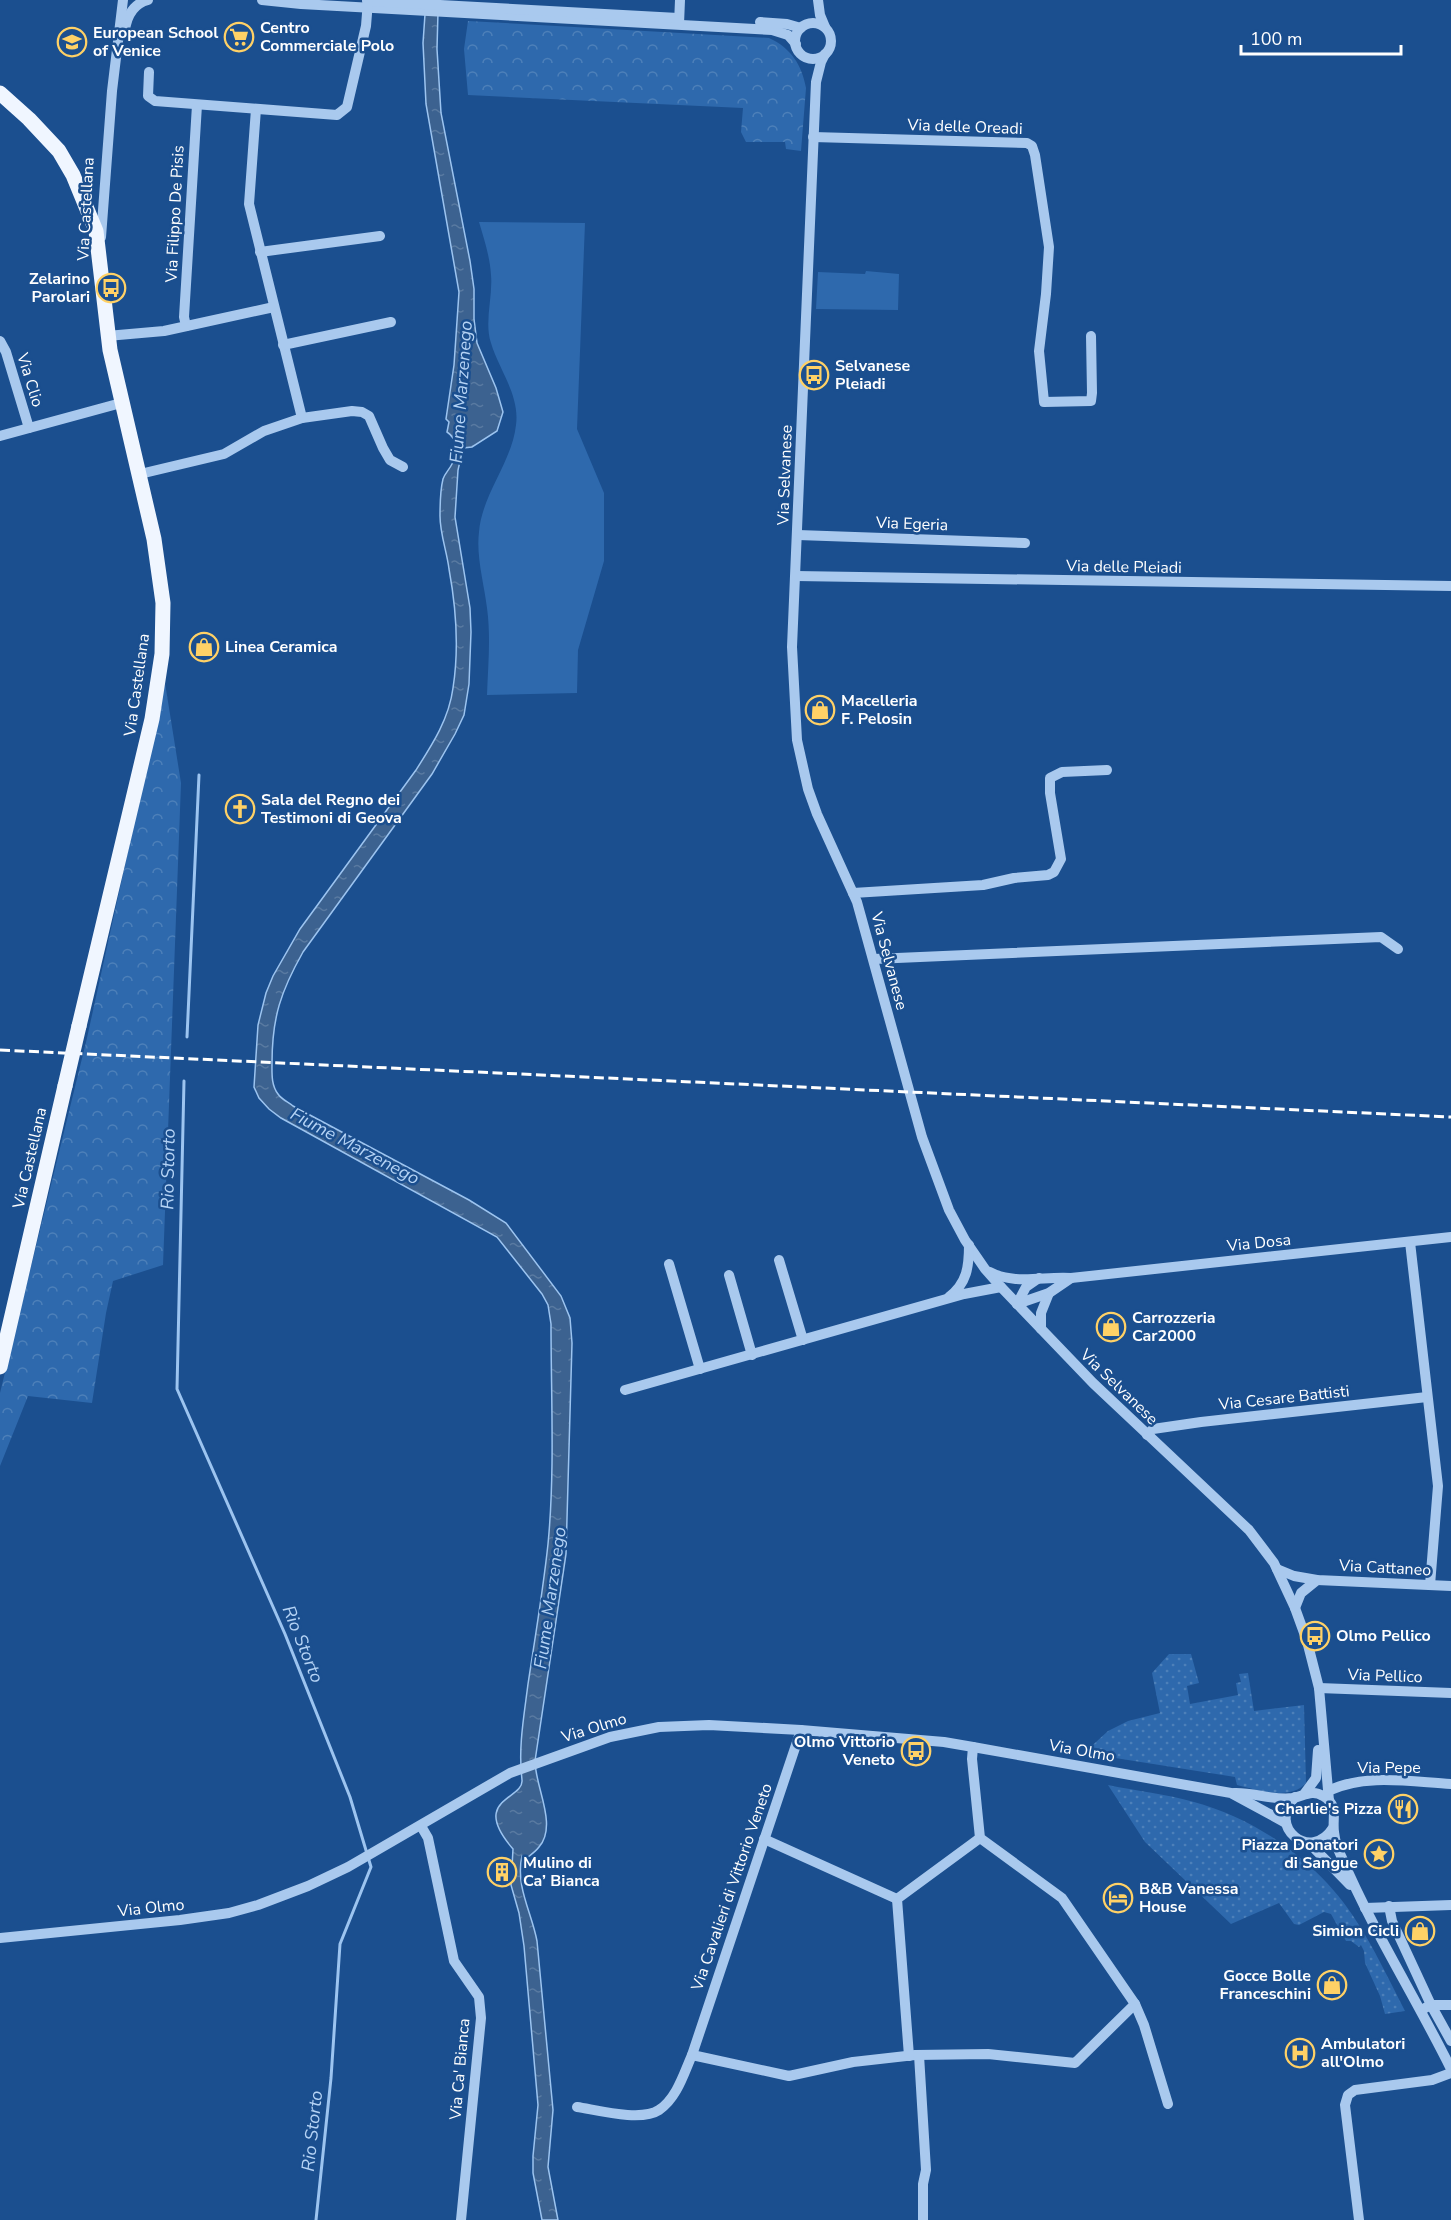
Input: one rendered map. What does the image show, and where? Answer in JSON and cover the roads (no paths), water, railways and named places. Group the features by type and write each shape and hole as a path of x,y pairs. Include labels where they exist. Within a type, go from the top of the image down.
{"main road":[{"path":"0,93 59,151 73,175 90,215 99,249"},
{"name":"Via Castellana","path":"0,1367 152,719 162,654 163,603 159,568 140,474 121,403 107,336 99,249"}],"street":[{"name":"Via Castellana","path":"99,249 123,0"},
{"path":"115,71 122,53 128,18 136,6 148,0"},
{"path":"262,0 825,27"},
{"path":"358,0 368,4"},
{"path":"679,21 680,0"},
{"path":"679,21 772,30 788,35 804,56 813,59 825,54 831,41 818,3"},
{"path":"796,44 797,33 806,25 818,3"},
{"path":"149,72 148,93 152,100 333,116 345,111 363,36 368,4"},
{"name":"Via Selvanese","path":"825,54 816,82 792,647 797,740 805,778 817,814 853,893 874,959 922,1137 949,1210 985,1269 1001,1287 1147,1435 1249,1530 1277,1569 1307,1641 1319,1688 1329,1796"},
{"name":"Via Selvanese","path":"804,56 810,63 816,82"},
{"name":"Via Filippo De Pisis","path":"186,326 184,317 197,105"},
{"path":"256,109 249,193 252,224 302,418"},
{"name":"Via delle Oreadi","path":"813,137 1027,143 1032,147 1035,155 1049,247 1039,351 1044,402 1091,401 1092,336"},
{"path":"260,252 380,236"},
{"path":"107,336 143,334 274,308"},
{"path":"283,345 391,322"},
{"name":"Via Clio","path":"0,341 6,352 29,428"},
{"path":"0,436 121,403"},
{"path":"140,474 224,454 264,431 302,418 352,411 362,412 369,416 390,460 403,467"},
{"name":"Via Egeria","path":"798,535 1025,543"},
{"name":"Via delle Pleiadi","path":"796,576 1451,586"},
{"path":"853,893 983,885 1054,872 1060,858 1050,793 1050,778 1062,772 1107,770"},
{"path":"874,959 1381,937 1398,949"},
{"name":"Via Dosa","path":"985,1269 1004,1278 1071,1278 1451,1237"},
{"path":"1410,1242 1438,1486 1430,1585"},
{"path":"947,1299 963,1284 967,1273 969,1245"},
{"path":"779,1260 803,1340"},
{"path":"669,1264 700,1369"},
{"path":"729,1275 752,1355"},
{"path":"1017,1304 1026,1287 1041,1277"},
{"path":"1017,1304 1049,1293 1071,1278"},
{"path":"625,1390 947,1299 1001,1287"},
{"path":"1041,1329 1041,1313 1049,1293"},
{"name":"Via Cesare Battisti","path":"1147,1435 1153,1429 1201,1422 1427,1397"},
{"name":"Via Cattaneo","path":"1277,1569 1294,1576 1317,1580 1451,1586"},
{"name":"Via Cattaneo","path":"1285,1584 1317,1580"},
{"name":"Via Cattaneo","path":"1295,1608 1301,1593 1317,1580"},
{"name":"Via Pellico","path":"1319,1688 1451,1693"},
{"name":"Via Selvanese","path":"1300,1795 1316,1778 1320,1714"},
{"name":"Via Olmo","path":"0,1938 180,1920 229,1913 258,1905 348,1867 510,1773 610,1737 659,1726 709,1725 801,1730 944,1742 1231,1793 1329,1796 1335,1814 1333,1828 1338,1850 1358,1894 1426,2008 1451,2041"},
{"name":"Via Cavalieri di Vittorio Veneto","path":"577,2107 646,2115 659,2110 680,2085 801,1730"},
{"path":"974,1747 972,1759 980,1838 1062,1898 1135,2004 1144,2025 1168,2104"},
{"name":"Via Pepe","path":"1329,1796 1339,1786 1359,1781 1451,1784"},
{"name":"Via Olmo","path":"1231,1793 1286,1823 1294,1837 1309,1843 1326,1858 1358,1894"},
{"path":"1286,1823 1287,1809 1300,1795"},
{"name":"Via Ca' Bianca","path":"426,1823 454,1961 479,1997 481,2018 461,2220"},
{"path":"1309,1843 1324,1839 1333,1828"},
{"path":"897,1899 980,1838"},
{"path":"764,1839 897,1899"},
{"path":"897,1899 926,2170 923,2184 923,2220"},
{"path":"1365,1908 1451,1905"},
{"name":"Via Olmo","path":"1389,1906 1392,1921 1451,2069"},
{"path":"692,2055 789,2076 853,2062 914,2055 988,2054 1075,2062 1135,2004"},
{"path":"1426,2008 1451,2005"},
{"path":"1359,2220 1345,2104 1348,2095 1355,2090 1432,2080 1451,2073"}],"water":[{"name":"Fiume Marzenego","path":"426,0 438,12 437,49 441,113 470,261 477,343 496,388 503,412 497,431 472,447 463,448 458,470 455,517 470,608 469,684 464,715 432,774 295,966 276,1018 272,1047 272,1075 278,1094 293,1106 469,1200 506,1223 561,1296 570,1318 572,1343 566,1554 535,1761 546,1828 544,1838 538,1848 528,1857 522,1856 520,1867 522,1889 537,1941 553,2110 548,2167 558,2220 542,2220 533,2173 538,2105 524,1946 519,1913 511,1885 513,1849 496,1820 497,1810 520,1787 522,1780 523,1720 548,1544 552,1434 551,1324 548,1305 497,1237 281,1118 259,1098 254,1087 258,1025 273,976 300,929 422,761 444,721 453,688 456,659 455,613 440,523 440,507 443,479 454,460 456,451 455,442 447,432 449,422 446,419 454,365 459,292 426,104 423,43"}],"waterway":[{"name":"Rio Storto","path":"187,1037 199,775"},
{"name":"Rio Storto","path":"184,1081 177,1389 285,1634 350,1797 371,1867 340,1944 331,2078 316,2220"}],"railway":[{"path":"0,1050 1451,1117"}],"place":[{"name":"Centro Commerciale Polo","path":"239,37"},
{"name":"European School of Venice","path":"72,42"},
{"name":"Zelarino Parolari","path":"111,288"},
{"name":"Selvanese Pleiadi","path":"814,375"},
{"name":"Linea Ceramica","path":"204,647"},
{"name":"Macelleria F. Pelosin","path":"820,710"},
{"name":"Sala del Regno dei Testimoni di Geova","path":"240,809"},
{"name":"Carrozzeria Car2000","path":"1111,1327"},
{"name":"Olmo Pellico","path":"1315,1636"},
{"name":"Olmo Vittorio Veneto","path":"916,1751"},
{"name":"Charlie's Pizza","path":"1403,1809"},
{"name":"Piazza Donatori di Sangue","path":"1379,1854"},
{"name":"Mulino di Ca’ Bianca","path":"502,1872"},
{"name":"B&B Vanessa House","path":"1118,1898"},
{"name":"Simion Cicli","path":"1420,1931"},
{"name":"Gocce Bolle Franceschini","path":"1332,1985"},
{"name":"Ambulatori all'Olmo","path":"1300,2053"}]}
